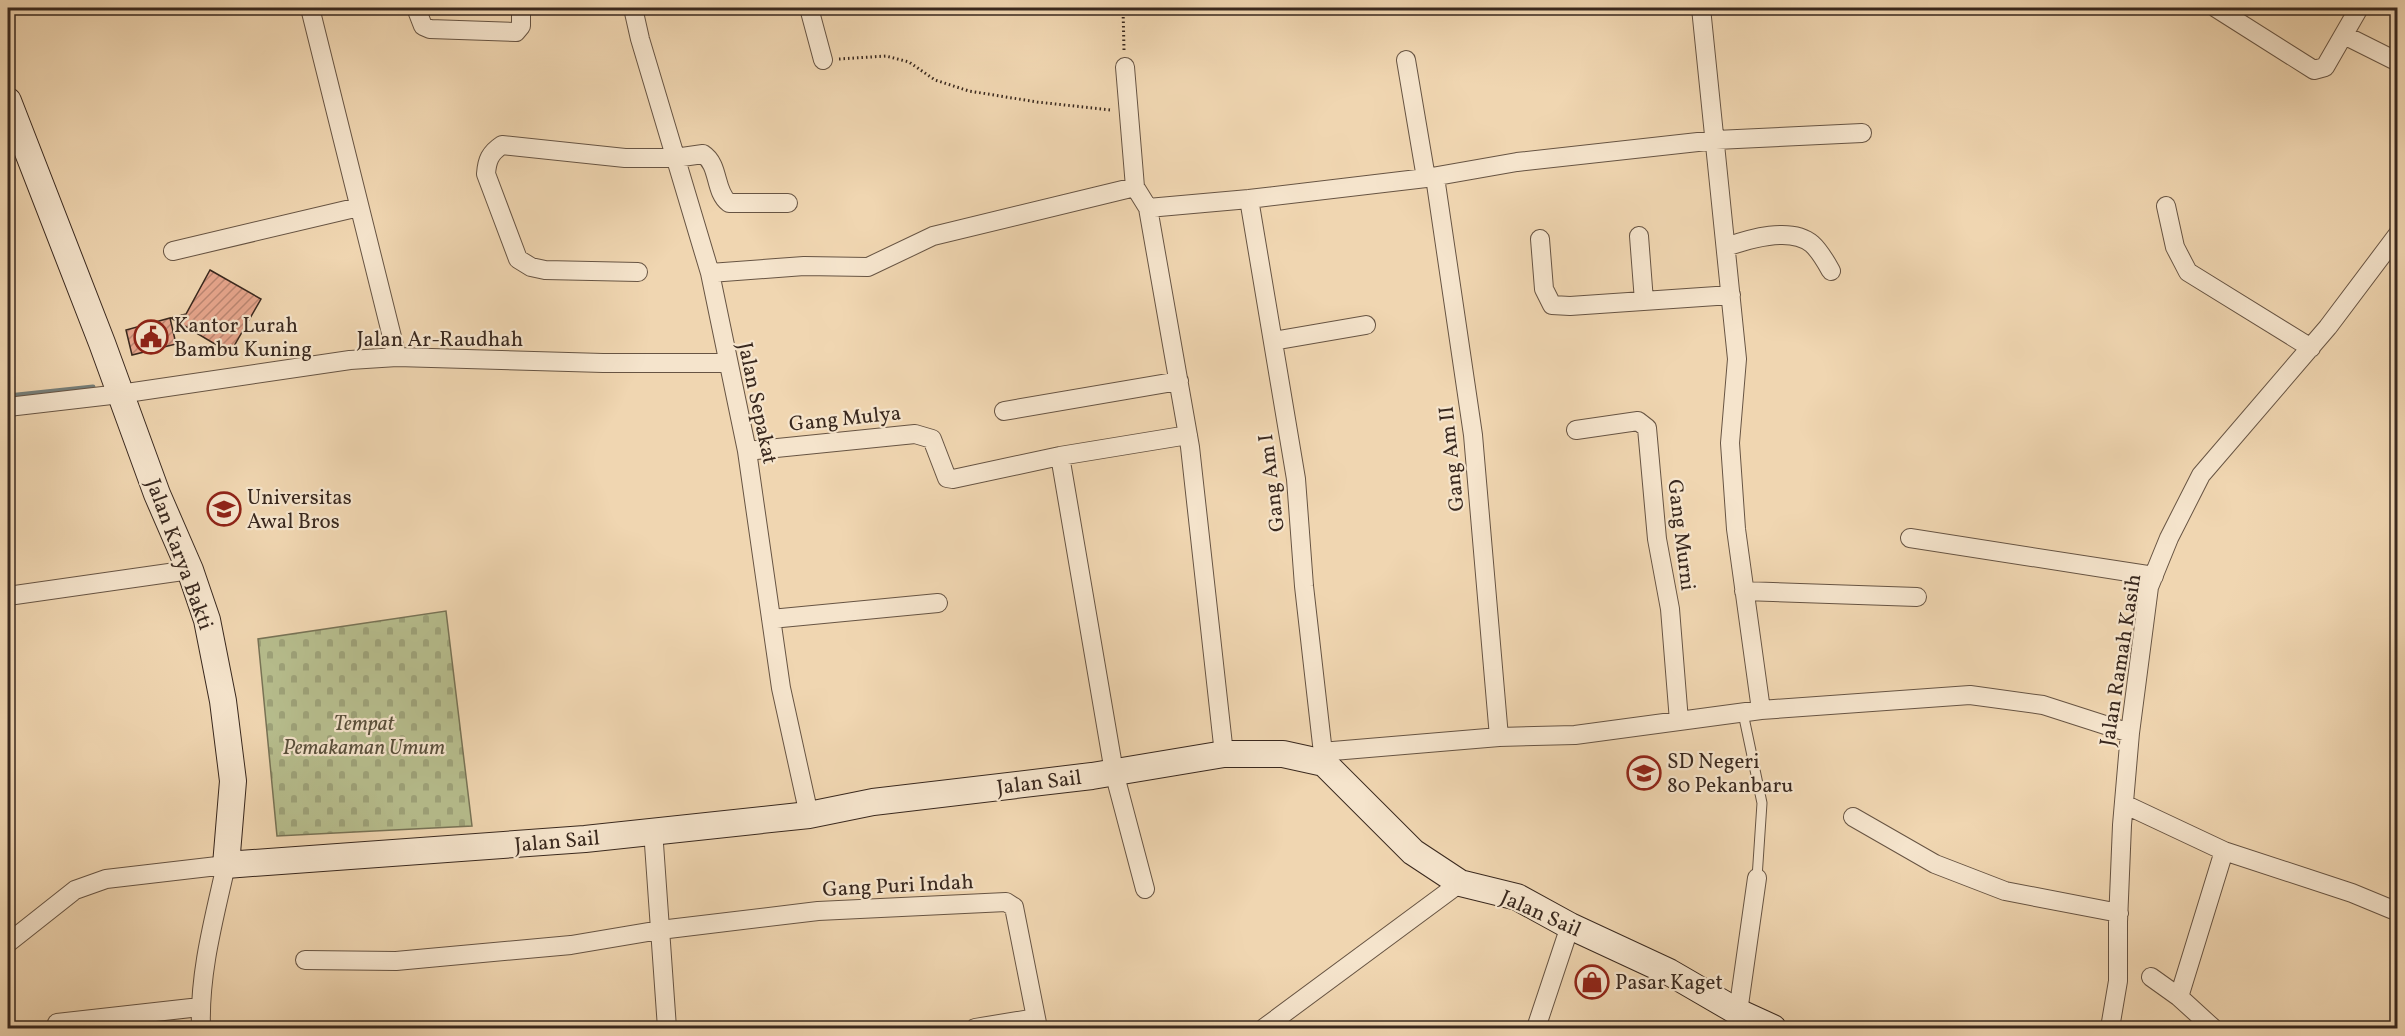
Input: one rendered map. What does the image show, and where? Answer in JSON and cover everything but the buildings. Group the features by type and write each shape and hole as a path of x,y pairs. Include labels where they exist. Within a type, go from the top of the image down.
{"street":[{"path":"310,8 397,357"},
{"path":"416,8 423,26 430,29 516,32 521,26 521,8"},
{"name":"Jalan Sepakat","path":"633,8 640,39 710,273 747,451 781,688 809,815"},
{"path":"808,8 823,60"},
{"path":"1701,8 1737,359 1730,443 1736,529 1744,591 1752,712"},
{"path":"2216,8 2314,70 2325,67 2359,8"},
{"path":"2344,35 2397,62"},
{"name":"Gang Am II","path":"1406,60 1430,178 1473,435 1499,737"},
{"path":"1125,67 1135,187 1148,208 1188,435 1208,591 1224,754"},
{"name":"Jalan Karya Bakti","path":"10,112 157,494 190,570 207,620 223,701 233,781 226,865 204,965 200,1007 201,1029"},
{"path":"1148,208 1250,199 1430,178 1517,162 1716,140 1862,133"},
{"path":"638,272 545,270 531,267 518,259 486,174 487,161 492,152 502,145 590,156 675,158 699,154 707,156 716,171 724,199 729,203 788,203"},
{"path":"710,273 804,266 868,267 933,236 1135,187"},
{"name":"Gang Am I","path":"1250,199 1296,478 1304,586 1323,757"},
{"path":"2166,206 2175,247 2188,272 2311,348"},
{"path":"173,251 359,207"},
{"name":"Jalan Ramah Kasih","path":"2110,1029 2118,981 2124,804 2130,733 2149,587 2169,538 2201,475 2311,348 2397,234"},
{"path":"1638,236 1644,301"},
{"path":"1726,247 1747,239 1795,236 1811,244 1831,272"},
{"path":"1540,239 1544,289 1552,305 1570,306 1731,295"},
{"path":"1273,340 1366,325"},
{"name":"Jalan Ar-Raudhah","path":"8,407 120,394 350,360 397,357 603,363 727,363"},
{"path":"1004,411 1179,381"},
{"name":"Gang Murni","path":"1576,430 1638,421 1647,428 1657,539 1670,609 1679,721"},
{"name":"Gang Mulya","path":"747,451 915,434 932,439 942,471 947,478 953,479 1060,456 1188,435"},
{"path":"1060,456 1114,772 1145,889"},
{"path":"1910,538 2154,576"},
{"path":"8,596 190,570"},
{"path":"1744,591 1917,597"},
{"path":"771,619 938,603"},
{"path":"1323,757 1499,737 1575,735 1752,712 1970,695 2043,705 2130,733"},
{"name":"Jalan Sail","path":"226,865 585,839 809,815 873,801 1114,772 1224,754 1323,757 1413,852 1460,883 1517,897 1570,926 1669,972 1738,1012 1773,1029"},
{"path":"2124,804 2224,851 2352,893 2397,912"},
{"path":"1853,817 1935,864 2005,891 2119,913"},
{"path":"653,830 667,1029"},
{"path":"2179,997 2224,851"},
{"path":"8,943 75,890 106,879 226,865"},
{"path":"1738,1012 1757,878"},
{"path":"1264,1029 1460,883"},
{"name":"Gang Puri Indah","path":"305,960 396,961 571,945 660,930 818,911 1006,902 1014,908 1037,1023"},
{"path":"1536,1029 1570,926"},
{"path":"2151,977 2179,997 2213,1029"},
{"path":"57,1023 200,1007"},
{"path":"975,1029 1037,1023"}],"lane":[{"path":"1752,712 1762,803 1757,878"}],"path":[{"path":"1123,8 1125,67"},
{"path":"823,60 886,56 909,62 936,80 969,91 1037,102 1128,112"}],"green space":[{"name":"Tempat Pemakaman Umum","path":"446,611 472,826 277,836 258,639"}],"waterway":[{"path":"8,396 93,387"}],"place":[{"name":"Kantor Lurah Bambu Kuning","path":"151,337"},
{"name":"Universitas Awal Bros","path":"224,509"},
{"name":"SD Negeri 80 Pekanbaru","path":"1644,773"},
{"name":"Pasar Kaget","path":"1592,982"}]}
